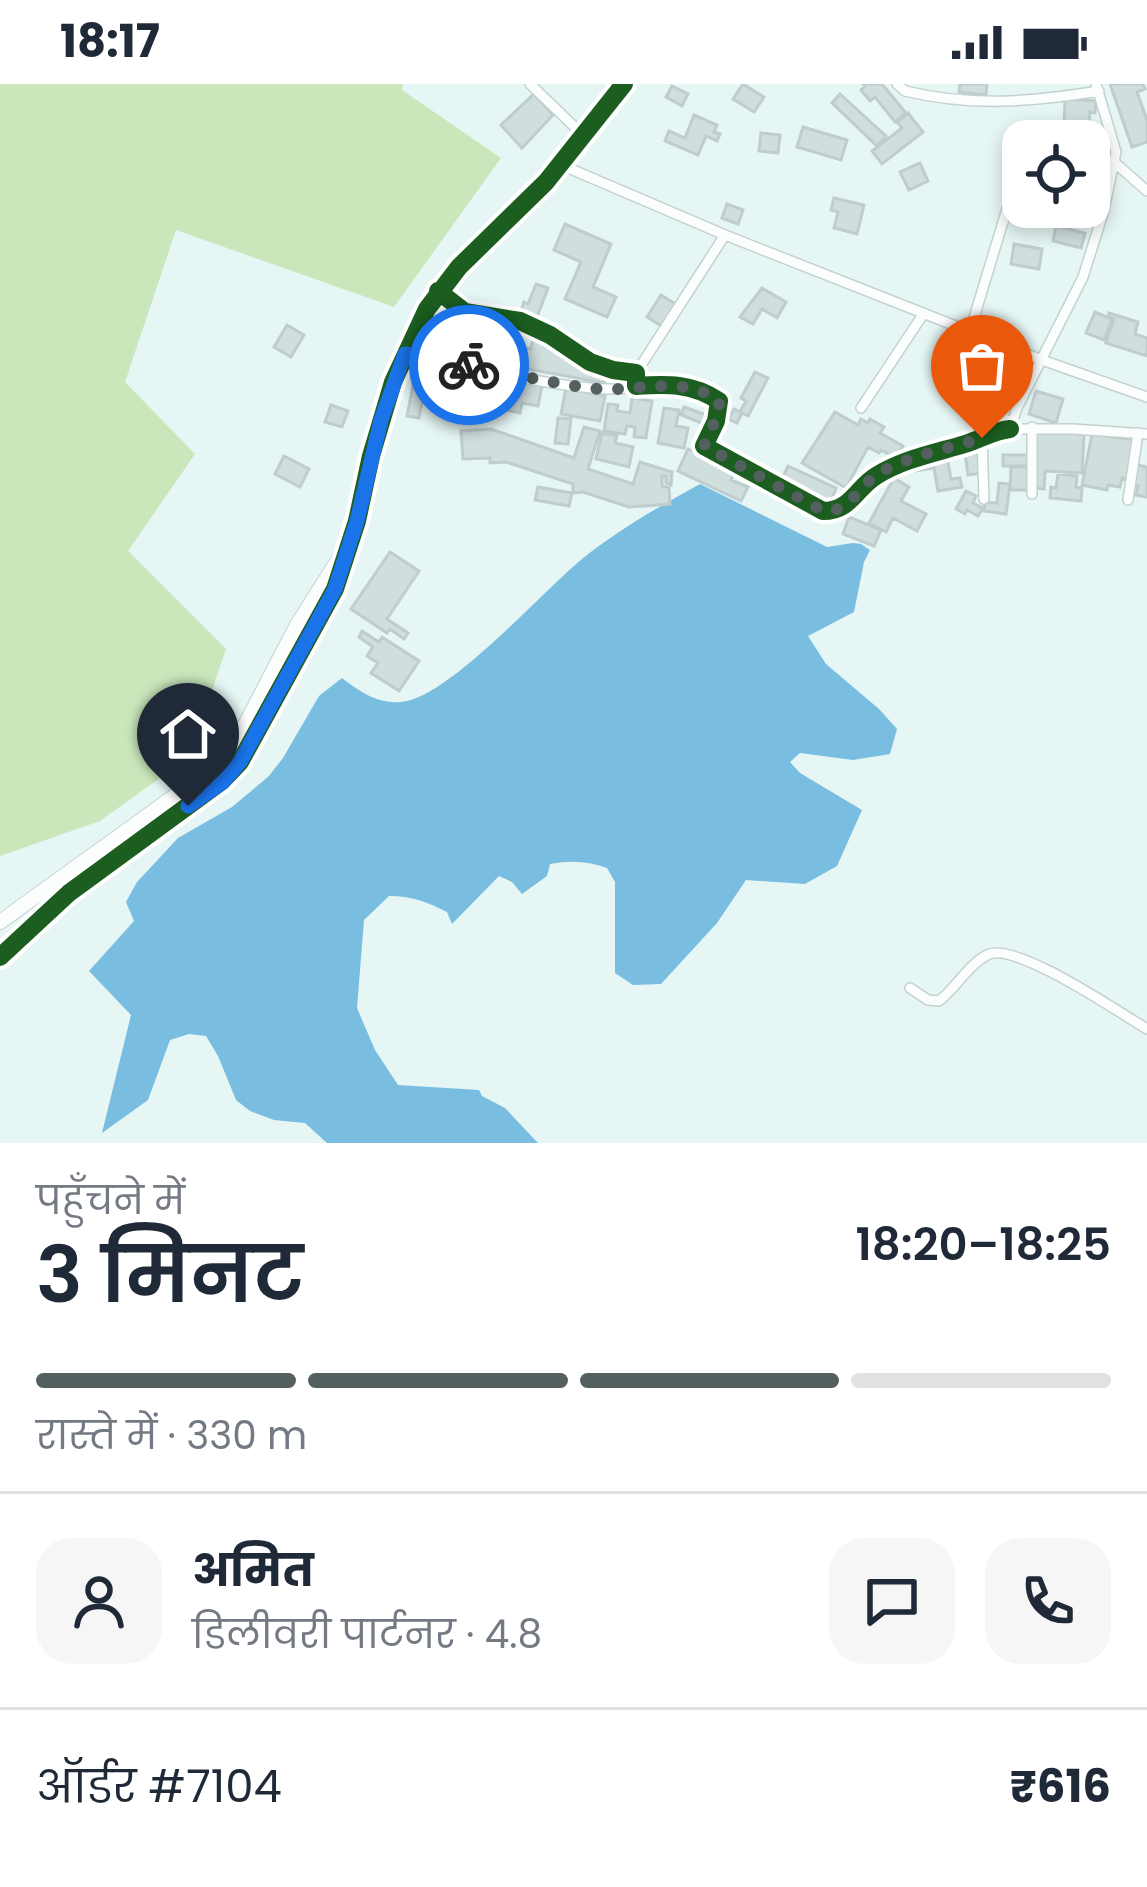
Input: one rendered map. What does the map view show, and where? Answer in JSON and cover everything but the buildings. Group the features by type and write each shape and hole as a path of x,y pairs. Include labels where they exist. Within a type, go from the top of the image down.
{"street":[{"path":"530,84 583,135"},
{"path":"0,957 70,892 231,773 250,748 342,571 381,420 405,354 438,292 530,198 624,84"},
{"path":"897,84 905,91 973,103 1056,98 1097,88 1116,152 1095,244 1010,429"},
{"path":"1114,162 1147,191"},
{"path":"560,164 725,235 1147,397"},
{"path":"970,331 1002,225"},
{"path":"636,386 636,373 725,235"},
{"path":"438,292 465,312 520,321 590,362 636,373"},
{"path":"861,408 925,313"},
{"path":"405,354 593,388 692,387 719,400 704,446 823,511 846,506 872,478 894,467 994,431 1032,428 1143,433 1128,500"},
{"path":"1032,428 1033,494"},
{"path":"982,438 984,499"},
{"path":"0,922 223,761 297,625 352,537"},
{"path":"910,988 939,1001 984,957 1006,953 1053,972 1147,1029"}],"green space":[{"path":"0,84 403,84 402,90 501,158 394,307 176,230 125,382 195,454 128,551 226,649 189,757 100,821 0,856"}],"water":[{"path":"700,484 827,547 853,543 870,550 854,612 808,636 826,664 897,729 890,754 853,760 800,753 790,762 800,773 862,810 837,866 805,884 746,880 717,923 661,984 633,985 615,973 615,882 607,868 579,862 550,864 547,876 522,894 499,876 452,924 447,912 433,905 389,896 364,920 357,1008 375,1050 398,1085 479,1090 505,1108 538,1143 327,1143 305,1123 274,1120 236,1100 206,1036 189,1034 170,1040 148,1100 102,1133 131,1015 89,971 134,921 126,902 137,882 178,838 232,807 269,776 319,696 342,678 385,701 420,696 468,664 596,548"}],"cycle path":[{"path":"0,957 69,893 222,781 240,762 335,589 393,382 427,309 459,267 546,182 624,84"},
{"path":"438,291 465,312 520,321 590,362 636,373 636,386 679,386 709,395 719,401 704,446 823,511 840,507 869,481 897,465 1010,429"}],"way so far":[{"path":"469,365 593,388 625,390 668,384 706,392 719,400 719,411 704,446 823,511 846,506 872,478 894,467 982,438"}],"route":[{"path":"188,806 223,782 250,748 335,589 381,420 405,354 469,365"}]}
